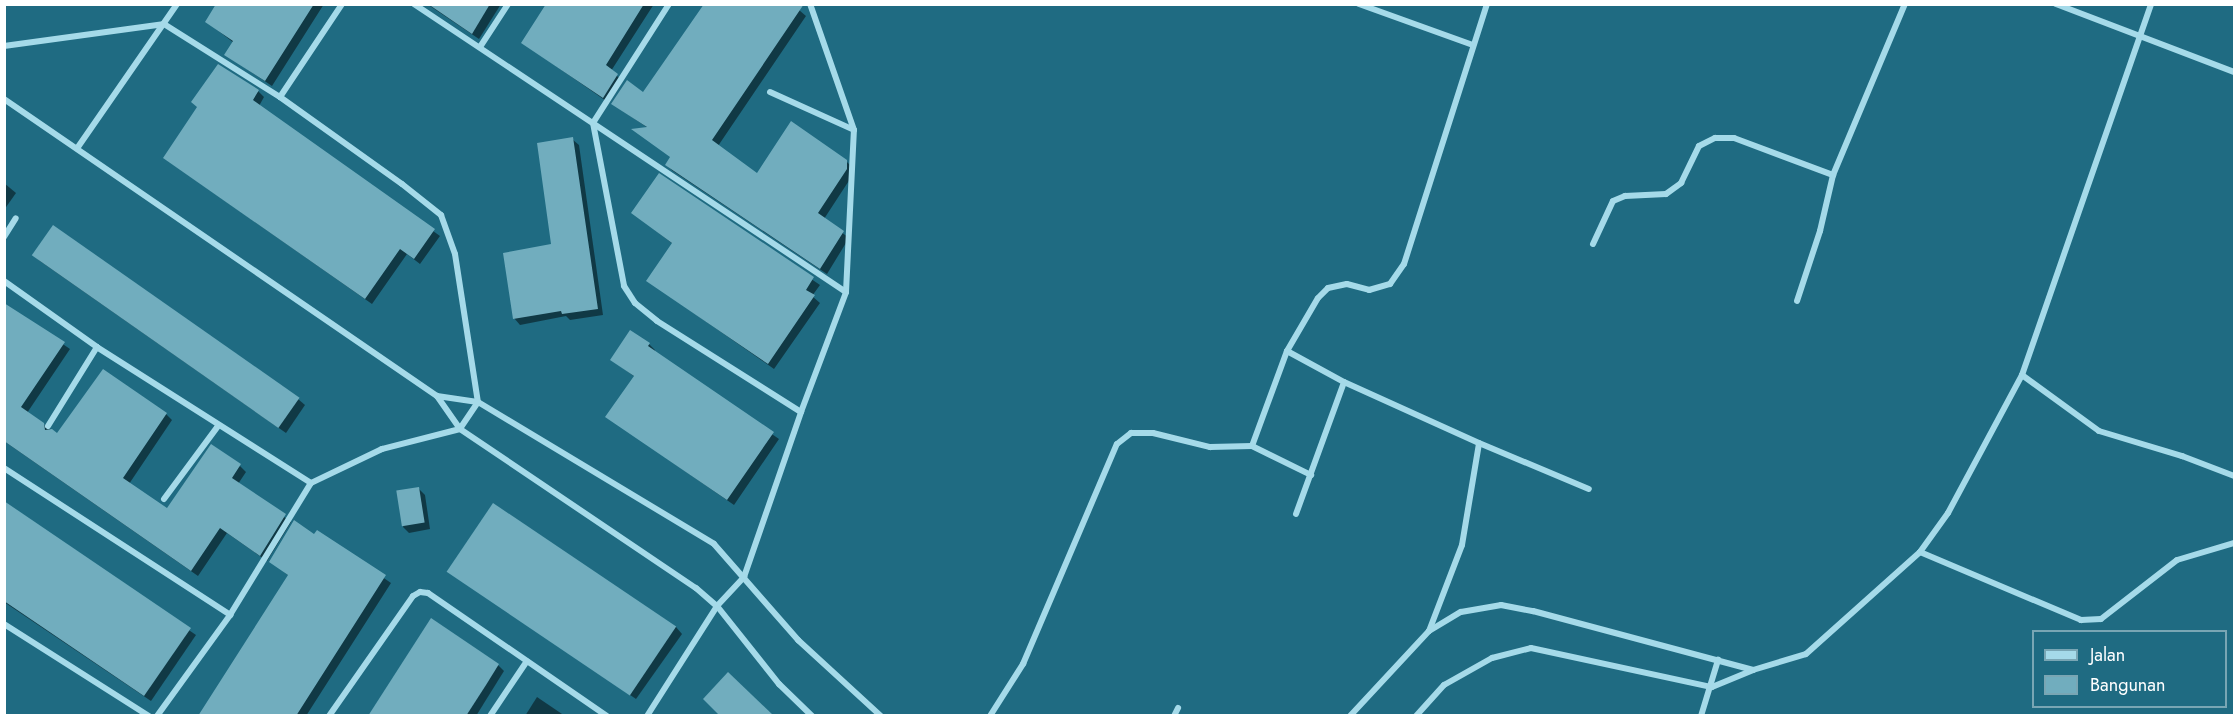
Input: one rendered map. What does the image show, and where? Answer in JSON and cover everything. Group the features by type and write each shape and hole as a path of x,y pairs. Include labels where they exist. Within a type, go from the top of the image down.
{"street":[{"path":"78,147 177,4"},
{"path":"280,96 342,4"},
{"path":"414,4 846,292"},
{"path":"480,47 508,4"},
{"path":"669,4 593,123 624,286 635,303 657,321 801,412"},
{"path":"647,716 717,606 744,577 801,412 846,292 854,130 810,4"},
{"path":"1359,4 1473,45"},
{"path":"1252,446 1287,351 1318,298 1328,288 1347,285 1369,290 1390,284 1404,264 1487,4"},
{"path":"1797,301 1820,231 1833,176 1905,4"},
{"path":"2056,4 2235,72"},
{"path":"1416,716 1444,685 1492,658 1531,648 1712,687 1753,670 1806,654 1920,552 1948,513 2022,375 2151,4"},
{"path":"4,46 164,24 280,96 441,215 455,254 478,402 460,429 382,448 311,483 230,615 157,716"},
{"path":"770,92 854,130"},
{"path":"4,99 78,147 437,396 460,429 696,588 717,606 779,684 812,716"},
{"path":"1593,244 1613,201 1625,196 1643,198 1666,194 1681,183 1699,146 1714,138 1734,138 1833,176"},
{"path":"4,237 16,218"},
{"path":"4,281 97,347 311,483"},
{"path":"48,426 97,347"},
{"path":"1287,351 1344,382 1479,444 1589,489"},
{"path":"2022,375 2099,431 2182,456 2235,476"},
{"path":"1296,514 1344,382"},
{"path":"437,396 478,402 714,544 798,640 881,716"},
{"path":"164,499 218,426"},
{"path":"990,716 1023,664 1118,444 1131,433 1153,433 1210,447 1252,446 1311,475"},
{"path":"1429,631 1462,545 1479,444"},
{"path":"4,468 230,615"},
{"path":"1920,552 2081,620 2101,619 2154,575 2177,560 2235,543"},
{"path":"329,716 413,596 420,592 428,593 607,716"},
{"path":"1351,715 1429,631 1461,612 1501,605 1753,670"},
{"path":"4,624 149,716"},
{"path":"490,716 527,660"},
{"path":"1701,716 1712,687 1718,660"},
{"path":"1174,716 1178,708"}],"building":[{"path":"216,4 314,4 265,81 224,55 233,41 205,22"},
{"path":"428,4 490,4 472,34"},
{"path":"546,4 644,4 606,65 618,74 603,98 521,43"},
{"path":"704,4 804,4 712,140 757,173 791,121 847,160 847,169 818,213 844,231 820,269 665,165 670,157 631,129 647,127 611,104 627,80 643,92"},
{"path":"218,64 259,90 253,100 435,229 414,259 400,249 365,299 163,158 197,107 191,102"},
{"path":"573,137 598,309 562,314 561,311 513,319 503,253 551,244 537,143"},
{"path":"659,173 814,277 806,290 815,295 768,364 646,281 672,243 631,213"},
{"path":"53,225 300,398 278,428 32,255"},
{"path":"4,303 65,342 21,407 44,423 45,430 52,429 57,433 103,369 167,413 123,478 167,508 211,444 241,464 232,478 286,514 260,556 220,528 191,571 4,441"},
{"path":"630,330 650,343 648,346 774,432 727,500 605,417 634,376 610,360"},
{"path":"419,487 425,523 402,526 396,491"},
{"path":"4,501 191,628 144,696 4,601"},
{"path":"493,503 676,627 630,695 447,572"},
{"path":"294,520 314,534 317,530 386,575 296,716 198,716 288,575 269,562"},
{"path":"431,618 499,664 486,685 466,716 368,716"},
{"path":"728,672 774,716 720,716 703,699"}]}
